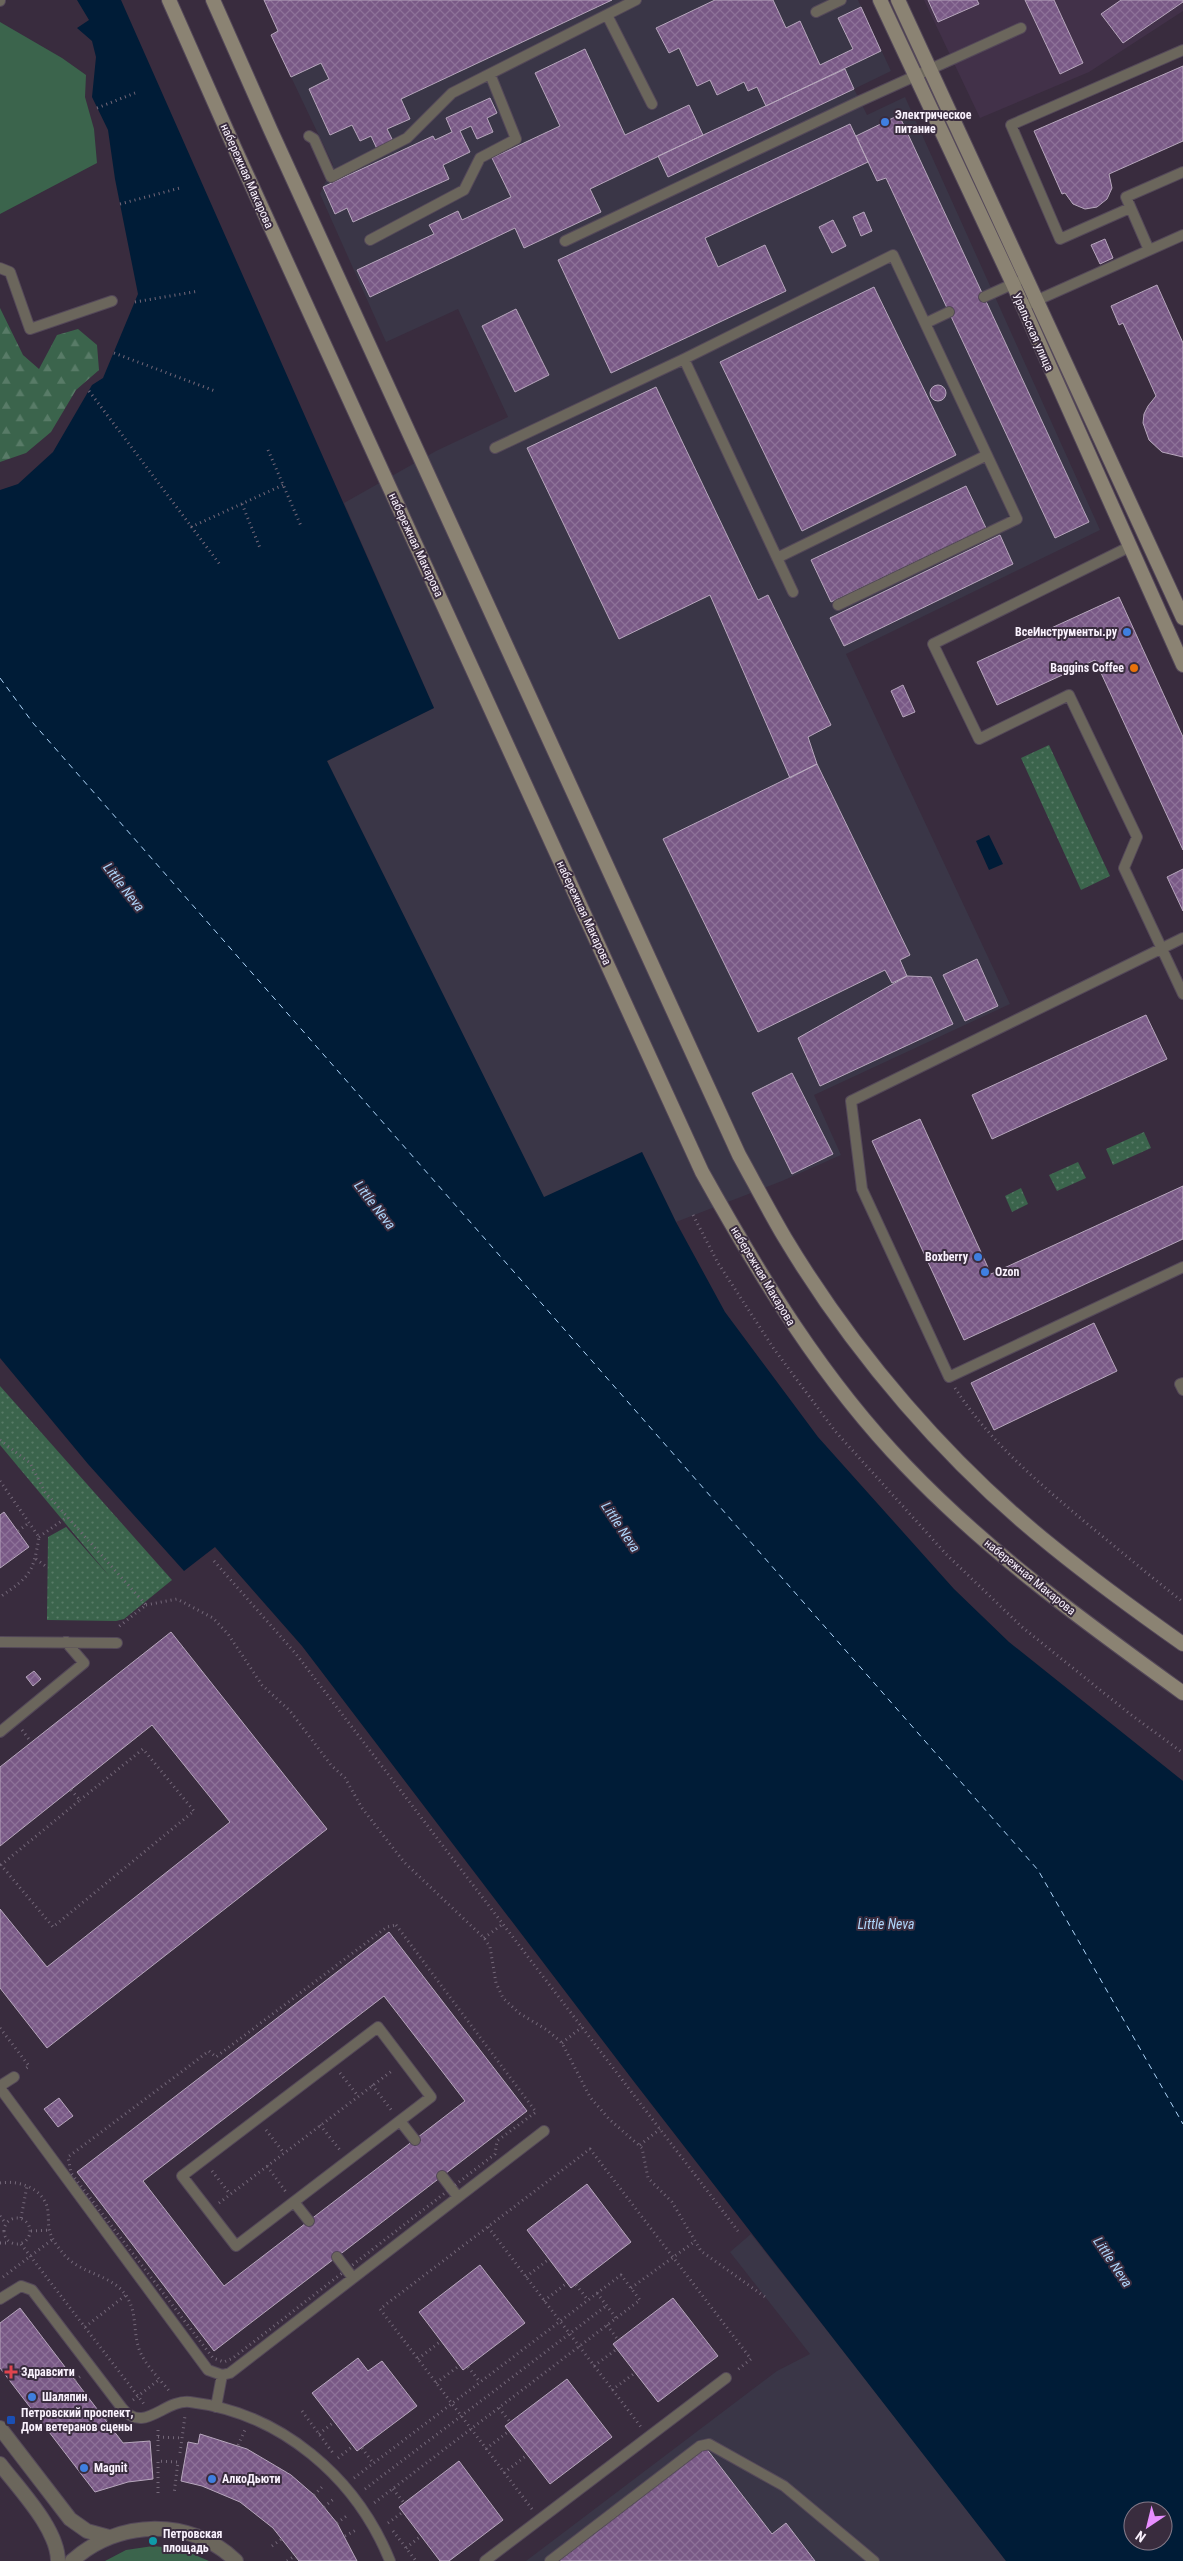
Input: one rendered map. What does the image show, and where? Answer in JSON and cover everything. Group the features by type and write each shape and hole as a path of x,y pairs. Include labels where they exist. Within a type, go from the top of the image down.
{"main road":[{"name":"набережная Макарова","path":"169,0 234,149 702,1172 750,1259 797,1332 857,1411 905,1466 961,1521 1028,1579 1183,1693"},
{"path":"213,0 271,131 739,1155 785,1238 831,1306 889,1384 935,1437 990,1491 1053,1547 1183,1644"},
{"name":"Уральская улица","path":"880,0 1019,282 1035,301 1183,618"},
{"name":"Уральская улица","path":"898,0 930,70 1019,282 1022,307 1183,665"}],"street":[{"path":"0,2428 70,2520 86,2531 109,2537"},
{"path":"0,2464 51,2534 58,2552 58,2561"},
{"path":"72,2561 90,2547 109,2537 145,2528 182,2531 216,2545 236,2561"}],"lane":[{"path":"309,136 314,139 331,177 407,138 452,93 636,0"},
{"path":"816,12 842,0"},
{"path":"607,15 652,104"},
{"path":"565,241 1021,28"},
{"path":"1130,208 1060,239 1011,125 1183,50"},
{"path":"370,240 464,190 480,158 516,139 490,74"},
{"path":"1149,250 1126,198 1183,172"},
{"path":"1022,307 1183,235"},
{"path":"494,448 684,359 892,255 926,323 1017,520 838,605"},
{"path":"0,268 10,272 30,329 112,301"},
{"path":"984,297 1019,282"},
{"path":"926,323 949,312"},
{"path":"684,359 793,592"},
{"path":"777,558 987,455"},
{"path":"1129,547 933,644 979,739 1069,695 1137,837 1124,868 1183,994"},
{"path":"1183,938 851,1101 862,1189 949,1377 1183,1267"},
{"path":"1183,1383 1180,1384 1183,1390"},
{"path":"0,1642 117,1643"},
{"path":"0,1732 84,1663 66,1642"},
{"path":"378,2027 432,2097 236,2246 182,2176 331,2062 378,2027"},
{"path":"14,2076 0,2087 208,2370 222,2375 230,2373 544,2131"},
{"path":"400,2121 414,2140"},
{"path":"442,2176 458,2197"},
{"path":"294,2202 309,2221"},
{"path":"336,2257 353,2278"},
{"path":"0,2299 14,2288 27,2287 122,2408 134,2418 144,2420 167,2406 178,2402 216,2407 254,2420 285,2435 313,2455 344,2486 364,2510 390,2561"},
{"path":"216,2407 222,2375"},
{"path":"485,2561 726,2378"},
{"path":"550,2561 700,2446 709,2444 784,2486 874,2561"}],"path":[{"path":"97,108 135,92"},
{"path":"120,204 180,188"},
{"path":"135,302 199,291"},
{"path":"114,353 215,391"},
{"path":"89,391 221,566"},
{"path":"268,450 300,526"},
{"path":"191,527 283,485"},
{"path":"242,504 260,548"},
{"path":"949,1377 970,1412 999,1444 1050,1492 1183,1602"},
{"path":"0,1440 30,1463 45,1492 146,1605"},
{"path":"0,1481 39,1537 36,1559 26,1579 0,1597"},
{"path":"39,1537 67,1517"},
{"path":"18,1531 30,1523"},
{"path":"36,1559 48,1568"},
{"path":"214,1561 296,1654 738,2231"},
{"path":"99,1643 146,1605 177,1599 213,1618 228,1634 262,1685 290,1711 331,1765 345,1778 362,1808 404,1862 484,1938 490,1947 496,1983 503,1998 519,2013 547,2030 562,2043 583,2086 598,2108 640,2145 648,2178 672,2202 694,2242 716,2264 768,2299"},
{"path":"21,1730 31,1742"},
{"path":"143,1749 194,1811 53,1927 1,1865 80,1800 143,1749"},
{"path":"71,1790 80,1800"},
{"path":"484,1938 504,1924"},
{"path":"396,1926 536,2112 497,2141 495,2154 346,2270 233,2358 224,2362 213,2358 72,2173 68,2157 209,2052 216,2057 387,1927 396,1926"},
{"path":"562,2043 582,2027"},
{"path":"0,2028 29,2066 14,2076"},
{"path":"209,2211 404,2061"},
{"path":"331,2062 358,2096"},
{"path":"372,2085 400,2121"},
{"path":"258,2119 284,2153"},
{"path":"320,2125 348,2161"},
{"path":"640,2145 660,2129"},
{"path":"540,2519 380,2309 590,2149 751,2359 726,2378"},
{"path":"204,2160 230,2194"},
{"path":"267,2166 294,2202"},
{"path":"0,2183 18,2182 43,2198 47,2207 53,2239 69,2261 80,2269 116,2285 126,2295 134,2313 139,2350 178,2402"},
{"path":"21,2218 27,2186"},
{"path":"0,2216 6,2224"},
{"path":"0,2243 21,2244 30,2237 26,2221 21,2218 15,2218 6,2224 4,2235 11,2243"},
{"path":"488,2227 648,2437"},
{"path":"30,2231 50,2230"},
{"path":"3,2277 53,2239"},
{"path":"631,2288 694,2242"},
{"path":"21,2244 153,2416"},
{"path":"526,2277 549,2259"},
{"path":"344,2486 621,2275 640,2300 364,2510"},
{"path":"544,2301 567,2283"},
{"path":"576,2285 588,2300"},
{"path":"597,2293 616,2318"},
{"path":"69,2339 126,2295"},
{"path":"363,2491 606,2306"},
{"path":"607,2325 618,2340"},
{"path":"418,2359 441,2342"},
{"path":"594,2366 617,2349"},
{"path":"436,2383 459,2366"},
{"path":"468,2367 480,2382"},
{"path":"612,2390 635,2373"},
{"path":"83,2374 88,2381"},
{"path":"122,2408 160,2379"},
{"path":"109,2408 117,2418"},
{"path":"499,2408 510,2422"},
{"path":"180,2452 185,2414"},
{"path":"179,2415 192,2414"},
{"path":"319,2434 334,2422"},
{"path":"152,2430 163,2423"},
{"path":"237,2425 254,2433"},
{"path":"158,2426 158,2451"},
{"path":"238,2445 245,2429"},
{"path":"486,2448 509,2431"},
{"path":"158,2437 182,2438"},
{"path":"338,2458 353,2446"},
{"path":"362,2448 373,2463"},
{"path":"504,2473 527,2455"},
{"path":"158,2493 158,2461 178,2462 174,2494"},
{"path":"319,2477 342,2502"},
{"path":"314,2495 326,2484"},
{"path":"393,2489 404,2503"},
{"path":"346,2508 364,2535"},
{"path":"387,2523 403,2512"},
{"path":"345,2536 360,2528"},
{"path":"406,2548 421,2536"},
{"path":"272,2546 282,2538"},
{"path":"287,2561 296,2555"}],"shaded area":[{"path":"264,0 858,0 891,71 854,89 867,115 905,97 1100,530 846,654 1010,1004 814,1095 841,1155 782,1181 676,1222 642,1152 544,1198 327,761 434,708 344,503 436,451 508,417 458,309 386,342 320,194 333,165 271,35 278,31"},
{"path":"924,0 1183,0 1183,11 1089,72 980,118"},
{"path":"751,2234 1006,2561 526,2561 777,2371 810,2354 730,2252"}],"green space":[{"path":"0,22 62,58 86,75 85,97 94,129 97,163 0,214"},
{"path":"0,308 23,355 39,369 57,335 78,329 97,345 99,370 76,390 51,432 26,453 0,462"},
{"path":"1049,745 1110,876 1081,890 1021,758"},
{"path":"1144,1132 1151,1148 1113,1165 1106,1149"},
{"path":"1078,1162 1086,1178 1057,1191 1049,1175"},
{"path":"1021,1188 1028,1204 1012,1212 1005,1196"},
{"path":"0,1386 172,1580 124,1619 116,1621 47,1620 48,1537 66,1527 110,1577 0,1445"},
{"path":"153,2546 181,2549 209,2561 105,2561 126,2550"}],"water":[{"name":"Little Neva","path":"77,0 121,0 434,708 327,761 544,1197 642,1152 676,1222 725,1312 818,1437 954,1589 1009,1642 1183,1781 1183,2561 1006,2561 635,2083 302,1646 215,1547 184,1571 88,1464 0,1358 0,490 18,484 53,452 92,385 103,378 138,294 115,179 108,130 92,97 96,57 92,41 77,28 89,20"},
{"path":"989,835 1003,864 989,870 976,841"}],"building":[{"path":"264,0 612,0 401,99 410,119 387,129 393,141 377,149 371,136 360,141 352,125 330,135 309,89 329,79 321,63 291,77 271,35 278,31"},
{"path":"715,0 773,0 786,28 800,21 820,65 853,49 838,18 861,7 881,51 766,106 757,87 748,91 744,82 717,95 710,80 697,86 679,48 669,53 656,28"},
{"path":"928,0 977,0 979,4 938,22"},
{"path":"1025,0 1054,0 1083,63 1060,74"},
{"path":"1121,0 1183,0 1183,2 1123,43 1101,14"},
{"path":"585,49 625,135 689,105 703,135 590,189 601,212 524,248 515,228 370,297 357,270 434,234 429,225 458,211 462,220 511,197 492,158 560,126 535,73"},
{"path":"1183,66 1183,141 1109,174 1112,188 1107,199 1097,207 1085,209 1073,204 1065,193 1062,194 1034,131"},
{"path":"845,69 854,89 668,177 658,156"},
{"path":"490,98 497,113 487,118 493,132 477,139 471,126 460,131 470,152 443,165 449,179 353,222 347,208 335,214 323,187 433,136 435,140 452,132 446,118"},
{"path":"899,115 1089,522 1055,538 886,178 877,181 856,136"},
{"path":"850,124 868,162 705,238 718,267 765,245 786,291 611,373 558,260"},
{"path":"864,212 872,231 861,236 853,217"},
{"path":"833,220 846,246 832,253 819,227"},
{"path":"1105,239 1113,258 1100,264 1091,245"},
{"path":"1157,285 1183,343 1183,457 1162,452 1149,440 1143,423 1144,414 1156,396 1123,323 1119,325 1111,306"},
{"path":"874,287 956,455 802,531 720,362"},
{"path":"516,309 549,375 515,392 482,326"},
{"path":"935,385 941,385 946,390 944,399 935,401 930,396 930,390"},
{"path":"656,387 758,600 768,595 831,725 808,737 817,764 790,778 710,595 619,639 527,448"},
{"path":"966,486 986,528 831,602 811,560"},
{"path":"1000,535 1013,564 844,646 830,618"},
{"path":"1119,597 1183,737 1183,850 1095,660 997,705 977,662"},
{"path":"903,685 915,712 903,717 891,691"},
{"path":"817,764 910,955 900,960 907,976 892,983 885,970 758,1032 663,839"},
{"path":"1183,869 1183,911 1167,877"},
{"path":"977,959 998,1006 965,1021 943,975"},
{"path":"907,976 931,977 953,1024 820,1086 798,1038"},
{"path":"1146,1015 1167,1059 992,1139 972,1095"},
{"path":"792,1073 833,1154 792,1174 752,1093"},
{"path":"920,1119 991,1274 1183,1186 1183,1239 964,1340 872,1141"},
{"path":"1094,1323 1117,1371 994,1430 971,1383"},
{"path":"4,1512 29,1547 0,1568 0,1515"},
{"path":"171,1632 327,1829 47,2048 0,1988 0,1909 47,1967 230,1822 152,1725 0,1846 0,1767"},
{"path":"34,1671 41,1679 33,1686 26,1677"},
{"path":"389,1932 527,2111 214,2351 77,2172","holes":["384,1996 465,2101 224,2286 143,2181"]},
{"path":"59,2098 73,2116 58,2127 44,2109"},
{"path":"587,2184 631,2242 571,2288 527,2230"},
{"path":"480,2265 525,2323 463,2370 419,2312"},
{"path":"673,2298 718,2356 658,2402 613,2344"},
{"path":"20,2308 123,2443 150,2441 153,2479 128,2482 95,2492 0,2368 0,2323"},
{"path":"358,2358 368,2371 382,2361 417,2406 357,2451 312,2393"},
{"path":"567,2379 612,2437 550,2484 505,2426"},
{"path":"200,2434 247,2449 291,2475 314,2495 337,2523 357,2561 299,2561 273,2528 240,2502 202,2486 181,2481 188,2442 198,2444"},
{"path":"706,2448 772,2534 786,2523 815,2561 559,2561"},
{"path":"459,2461 503,2520 449,2561 440,2561 399,2507"}],"ferry route":[{"path":"0,678 33,723 1038,1870 1183,2124"}],"place":[{"name":"Электрическое питание","path":"885,122"},
{"name":"ВсеИнструменты.ру","path":"1127,632"},
{"name":"Baggins Coffee","path":"1134,668"},
{"name":"Boxberry","path":"978,1257"},
{"name":"Ozon","path":"985,1272"},
{"name":"Здравсити","path":"11,2372"},
{"name":"Шаляпин","path":"32,2397"},
{"name":"Петровский проспект, Дом ветеранов сцены","path":"11,2420"},
{"name":"Magnit","path":"84,2468"},
{"name":"АлкоДьюти","path":"212,2479"},
{"name":"Петровская площадь","path":"153,2541"}]}
